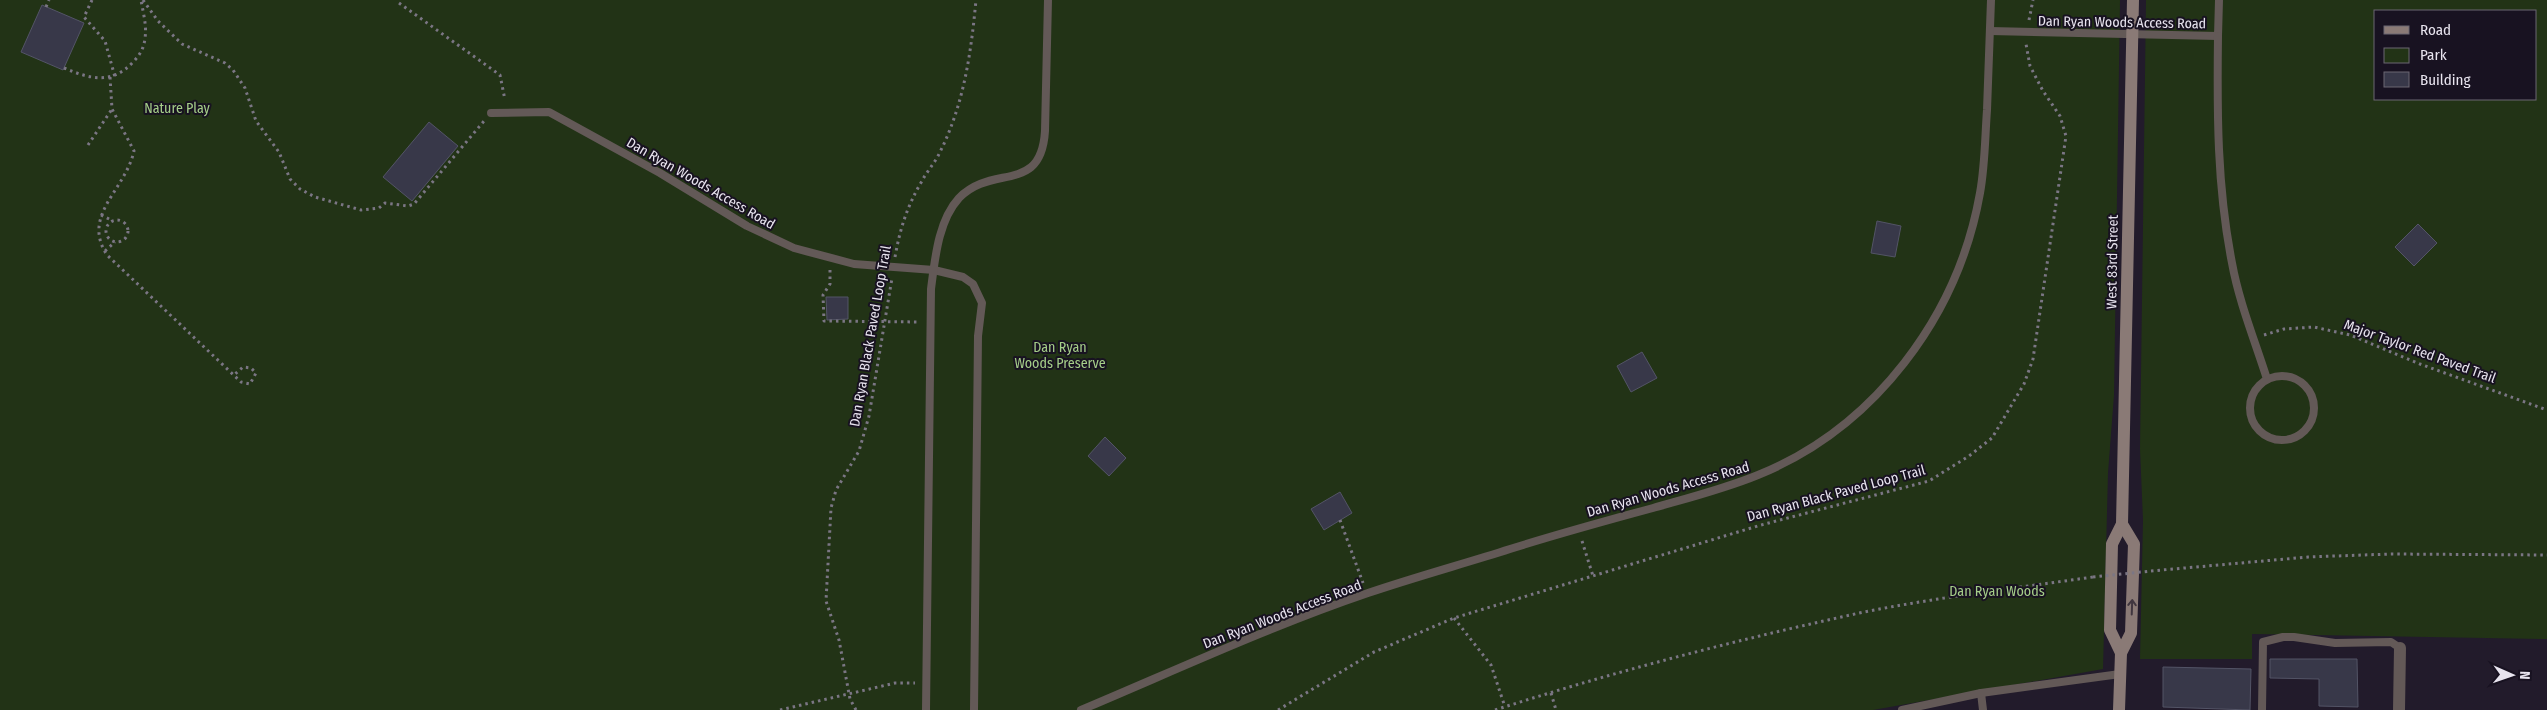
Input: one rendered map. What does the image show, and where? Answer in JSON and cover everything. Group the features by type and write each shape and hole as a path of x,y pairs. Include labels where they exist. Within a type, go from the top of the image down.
{"street":[{"name":"West 83rd Street","path":"2121,653 2110,630 2112,544 2122,524 2133,0"},
{"name":"West 83rd Street","path":"2119,710 2121,653 2131,633 2134,544 2122,524"},
{"path":"2399,710 2400,648"}],"lane":[{"path":"926,710 931,322 934,270 943,228 950,210 960,198 972,187 1030,170 1040,158 1044,139 1048,0"},
{"name":"Dan Ryan Woods Access Road","path":"1081,710 1228,647 1367,593 1578,528 1714,491 1758,475 1792,460 1855,417 1884,389 1910,356 1953,282 1968,240 1980,192 1991,0"},
{"name":"Dan Ryan Woods Access Road","path":"1990,31 2218,36 2219,0"},
{"path":"2218,36 2217,117 2221,190 2232,264 2267,379"},
{"name":"Dan Ryan Woods Access Road","path":"491,113 549,112 660,173 747,226 794,248 854,264 893,269 934,270 963,277 973,284 982,303 978,336 974,710"},
{"path":"2277,375 2293,377 2306,386 2312,395 2314,406 2309,426 2291,439 2270,438 2254,425 2250,415 2252,394 2258,385 2267,379 2277,375"},
{"path":"2262,710 2263,642 2283,636 2335,643 2391,642 2400,648"},
{"path":"1902,710 1980,693 2120,674"},
{"path":"1980,693 1983,710"}],"path":[{"path":"46,7 49,0"},
{"path":"92,0 84,17 105,41 112,77 112,109 134,150 130,166 101,215 97,226 99,241 105,251 241,382 250,384 256,373 251,368 243,367 234,375"},
{"path":"64,68 92,77 112,77 126,70 140,54 145,37 142,0"},
{"path":"142,0 158,21 182,44 225,62 233,70 245,88 256,121 279,152 290,179 300,189 315,197 361,210 379,208 385,203 408,206 414,204 491,113"},
{"name":"Dan Ryan Black Paved Loop Trail","path":"856,710 850,693 839,640 826,601 831,508 836,490 858,451 869,416 900,230 908,207 940,154 959,107 970,61 976,0"},
{"name":"Dan Ryan Black Paved Loop Trail","path":"1278,710 1374,652 1454,618 1761,525 1929,481 1969,456 1992,438 2024,384 2033,359 2066,136 2060,116 2043,91 2030,66 2026,46 2033,0"},
{"path":"399,4 500,75 508,112"},
{"path":"88,145 112,109"},
{"path":"101,215 113,221 124,223 128,228 125,238 115,242 105,251"},
{"path":"113,221 108,224 106,235 115,242"},
{"path":"830,284 824,295 824,321 931,322"},
{"name":"Major Taylor Red Paved Trail","path":"2254,337 2284,329 2314,328 2350,335 2420,364 2547,410"},
{"path":"1340,520 1367,593"},
{"path":"1578,528 1593,576"},
{"path":"1495,710 1736,642 1866,612 2092,577 2308,556 2391,554 2547,555"},
{"path":"1454,618 1491,665 1505,707"},
{"path":"780,710 781,708 895,683 925,684"},
{"path":"1550,693 1556,710"}],"green space":[{"name":"Dan Ryan Woods Preserve","path":"0,0 2120,0 2114,395 2108,473 2103,669 1873,710 0,710"},
{"path":"2146,0 2547,0 2547,639 2252,634 2252,659 2140,659 2143,520 2140,449"}],"building":[{"path":"42,5 84,23 63,70 21,52"},
{"path":"429,122 458,146 412,201 383,177"},
{"path":"1877,221 1901,226 1895,257 1871,253"},
{"path":"2418,224 2437,243 2414,266 2395,247"},
{"path":"826,297 848,297 848,319 827,320"},
{"path":"1642,352 1657,378 1631,392 1617,366"},
{"path":"1105,437 1126,458 1109,476 1088,456"},
{"path":"1340,492 1352,513 1324,530 1311,509"},
{"path":"2270,659 2357,659 2358,707 2319,706 2319,679 2270,678"},
{"path":"2163,667 2251,669 2250,710 2163,707"}],"park label":[{"name":"Nature Play","path":"177,108"},
{"name":"Dan Ryan Woods","path":"1997,591"}]}
